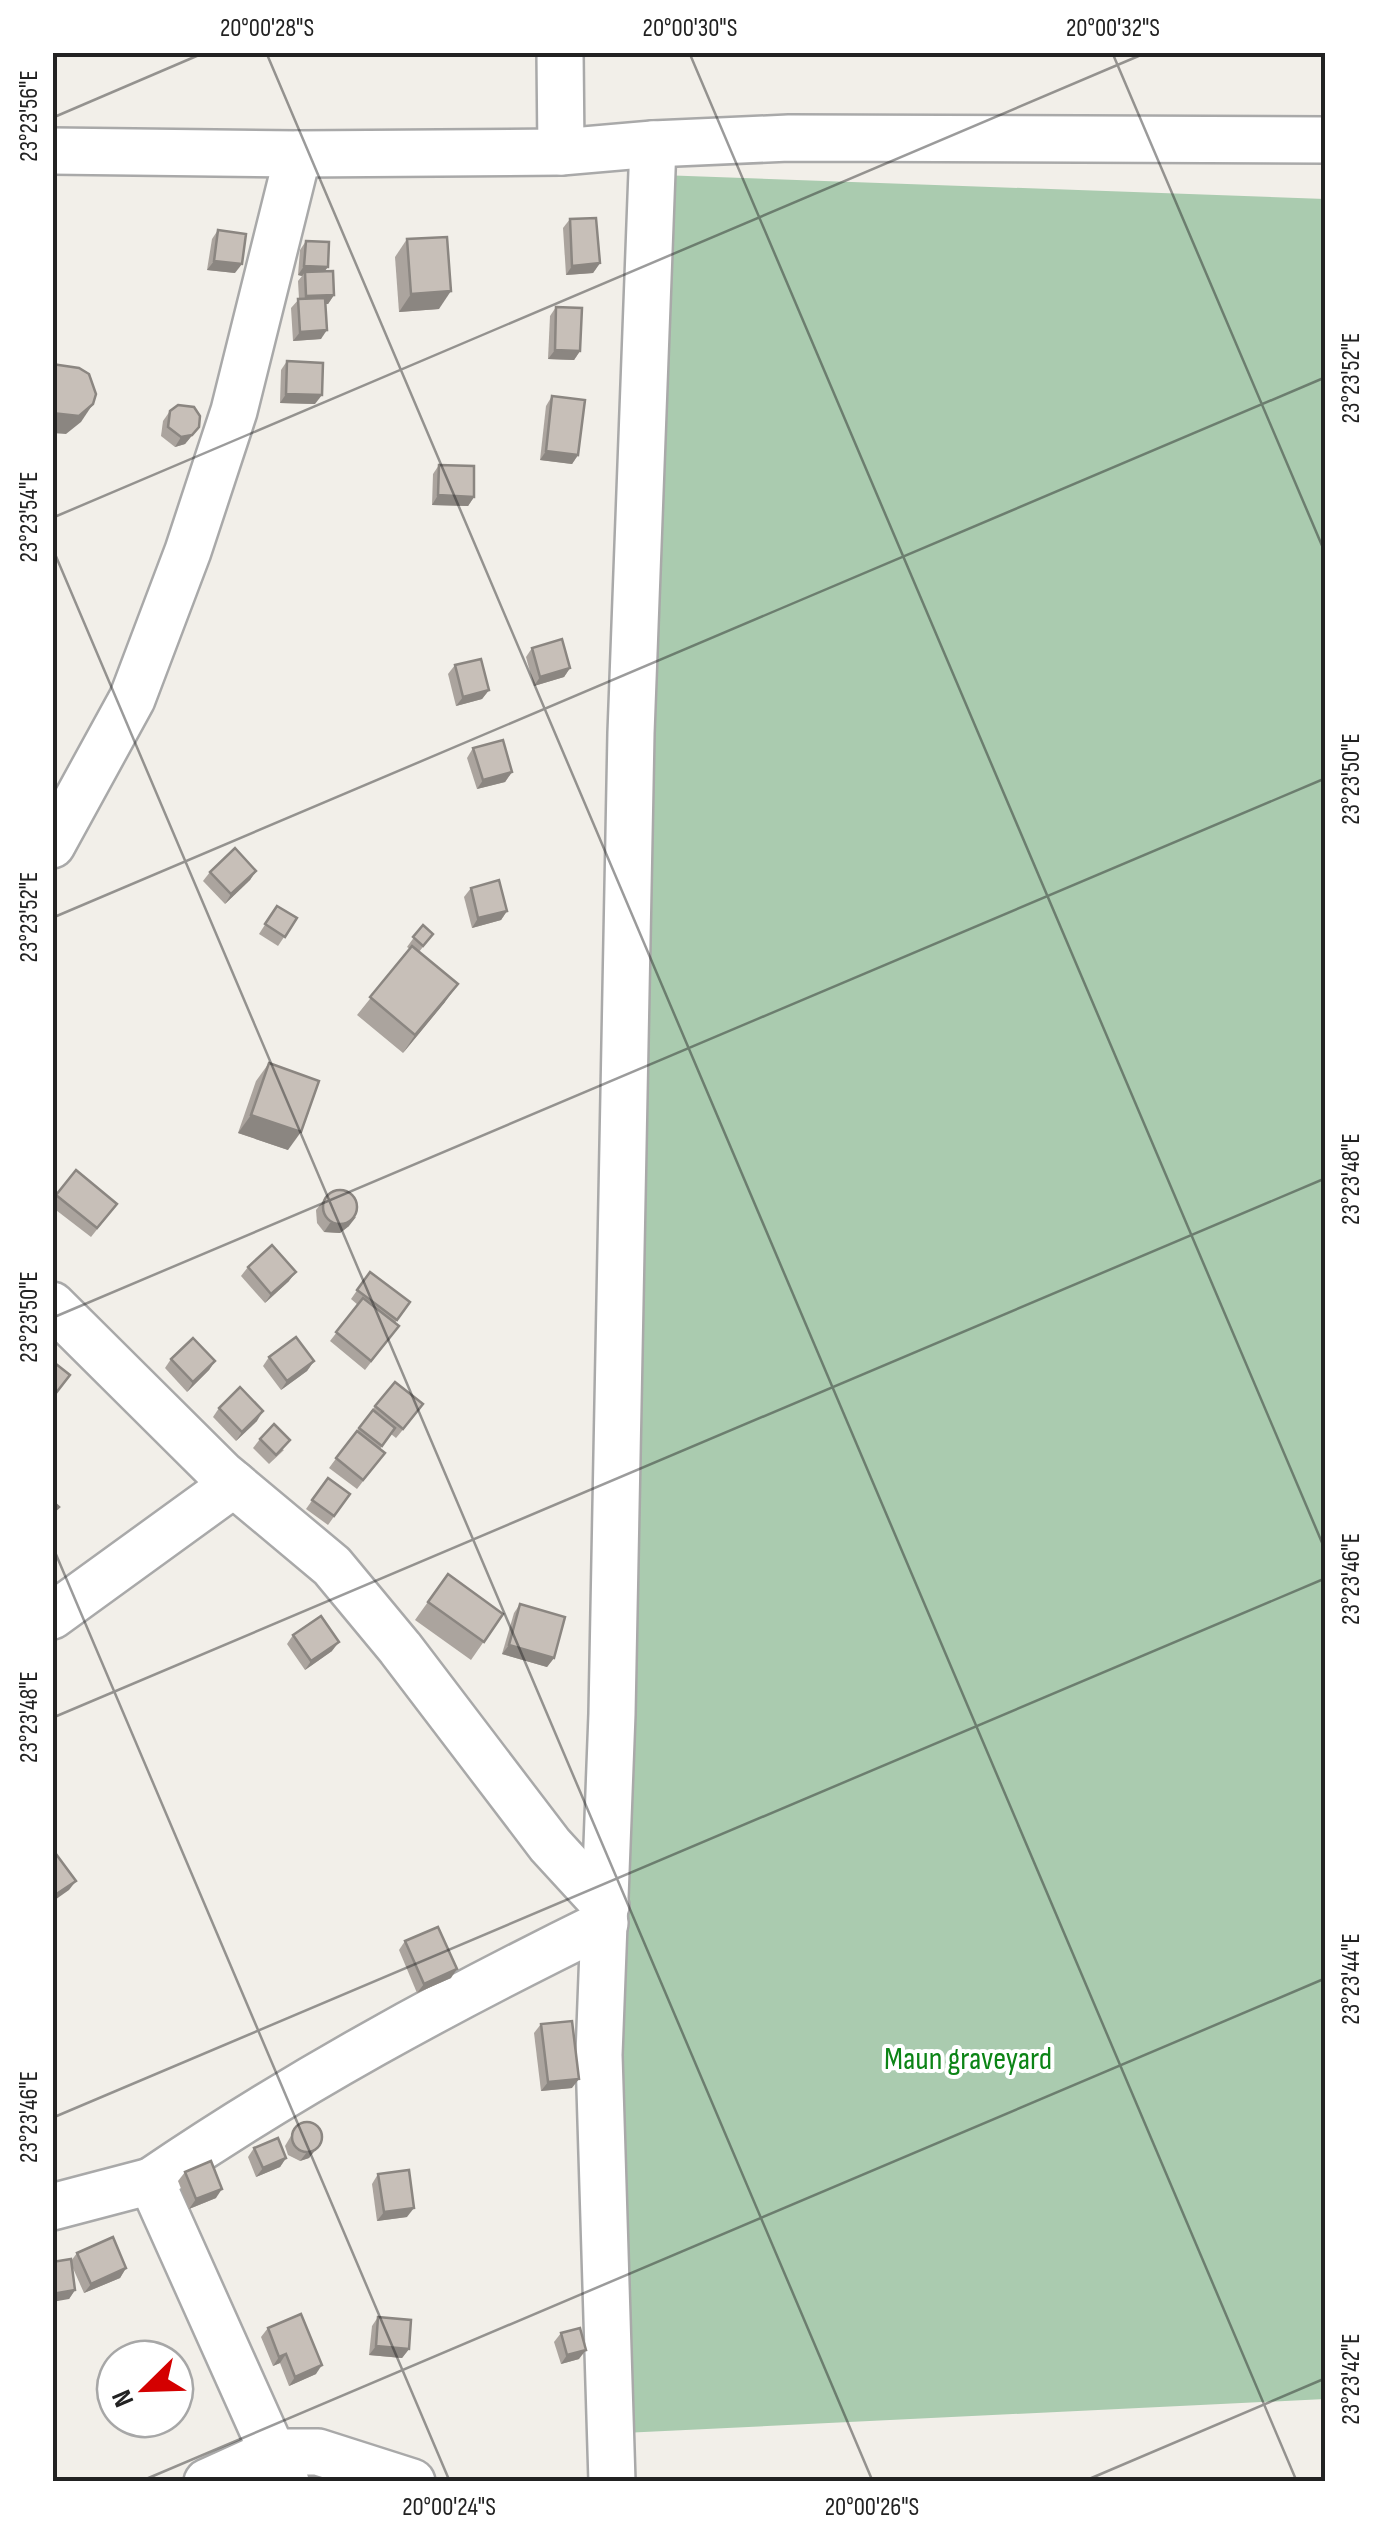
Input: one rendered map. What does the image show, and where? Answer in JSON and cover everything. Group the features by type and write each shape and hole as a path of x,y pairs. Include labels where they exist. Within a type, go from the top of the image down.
{"street":[{"path":"560,52 560,152"},
{"path":"52,151 560,152 789,138 1326,140"},
{"path":"612,2482 600,2055 631,733 653,144"},
{"path":"52,845 132,699 188,551 234,412 298,154"},
{"path":"52,1305 234,1484 332,1566 605,1914"},
{"path":"52,1616 234,1484"},
{"path":"52,2207 151,2181 337,2062 605,1914"},
{"path":"151,2181 280,2467"},
{"path":"206,2482 280,2467 318,2452 412,2482"}],"green space":[{"name":"Maun graveyard","path":"660,175 1325,199 1325,2399 602,2434"}],"building":[{"path":"596,218 600,263 572,266 570,219"},
{"path":"218,230 246,234 242,264 214,261"},
{"path":"447,237 451,291 411,294 407,239"},
{"path":"306,241 329,242 328,267 304,266"},
{"path":"333,271 334,295 306,296 305,272"},
{"path":"325,298 327,330 300,332 298,299"},
{"path":"556,307 582,308 580,351 555,350"},
{"path":"287,361 323,363 322,395 286,394"},
{"path":"52,364 79,368 89,374 96,394 93,404 79,416 52,413"},
{"path":"552,396 585,400 578,455 546,451"},
{"path":"178,405 194,407 200,416 199,427 192,435 181,437 168,427 170,411"},
{"path":"439,465 474,466 474,497 438,495"},
{"path":"562,639 570,668 540,677 532,648"},
{"path":"481,659 489,690 463,697 455,665"},
{"path":"503,740 512,772 483,780 473,748"},
{"path":"235,848 256,871 231,894 210,872"},
{"path":"499,880 507,911 478,918 471,888"},
{"path":"277,906 297,918 285,937 265,924"},
{"path":"423,925 433,934 423,946 413,937"},
{"path":"412,946 458,984 415,1035 370,997"},
{"path":"269,1063 319,1081 301,1132 251,1115"},
{"path":"76,1170 117,1204 97,1228 56,1195"},
{"path":"340,1190 352,1195 357,1207 352,1219 340,1224 328,1219 323,1207 328,1195"},
{"path":"272,1245 296,1272 271,1294 248,1267"},
{"path":"370,1272 410,1302 397,1320 357,1290"},
{"path":"363,1298 399,1326 371,1361 336,1332"},
{"path":"296,1337 314,1361 287,1381 269,1357"},
{"path":"193,1338 215,1361 193,1382 171,1359"},
{"path":"56,1364 70,1375 52,1398 52,1369"},
{"path":"395,1382 423,1404 403,1429 375,1406"},
{"path":"240,1387 263,1411 242,1432 219,1408"},
{"path":"373,1410 395,1428 382,1446 359,1428"},
{"path":"274,1424 290,1440 276,1455 260,1439"},
{"path":"357,1431 385,1453 363,1480 336,1458"},
{"path":"328,1478 350,1494 334,1516 312,1500"},
{"path":"448,1574 503,1614 484,1642 428,1602"},
{"path":"520,1604 565,1617 554,1658 509,1645"},
{"path":"321,1616 339,1642 311,1661 293,1635"},
{"path":"56,1854 76,1881 52,1897 52,1857"},
{"path":"438,1927 457,1969 424,1984 405,1941"},
{"path":"572,2021 579,2079 548,2082 541,2024"},
{"path":"307,2122 317,2127 322,2137 317,2147 307,2152 297,2147 292,2137 297,2127"},
{"path":"278,2138 286,2158 263,2168 254,2148"},
{"path":"211,2161 222,2189 196,2199 185,2172"},
{"path":"409,2170 414,2208 384,2212 378,2174"},
{"path":"113,2237 126,2268 91,2284 77,2253"},
{"path":"71,2259 75,2290 52,2294 52,2262"},
{"path":"301,2314 322,2365 295,2377 286,2354 279,2357 268,2328"},
{"path":"378,2317 411,2320 409,2349 376,2346"},
{"path":"580,2328 586,2350 567,2355 561,2333"}]}
